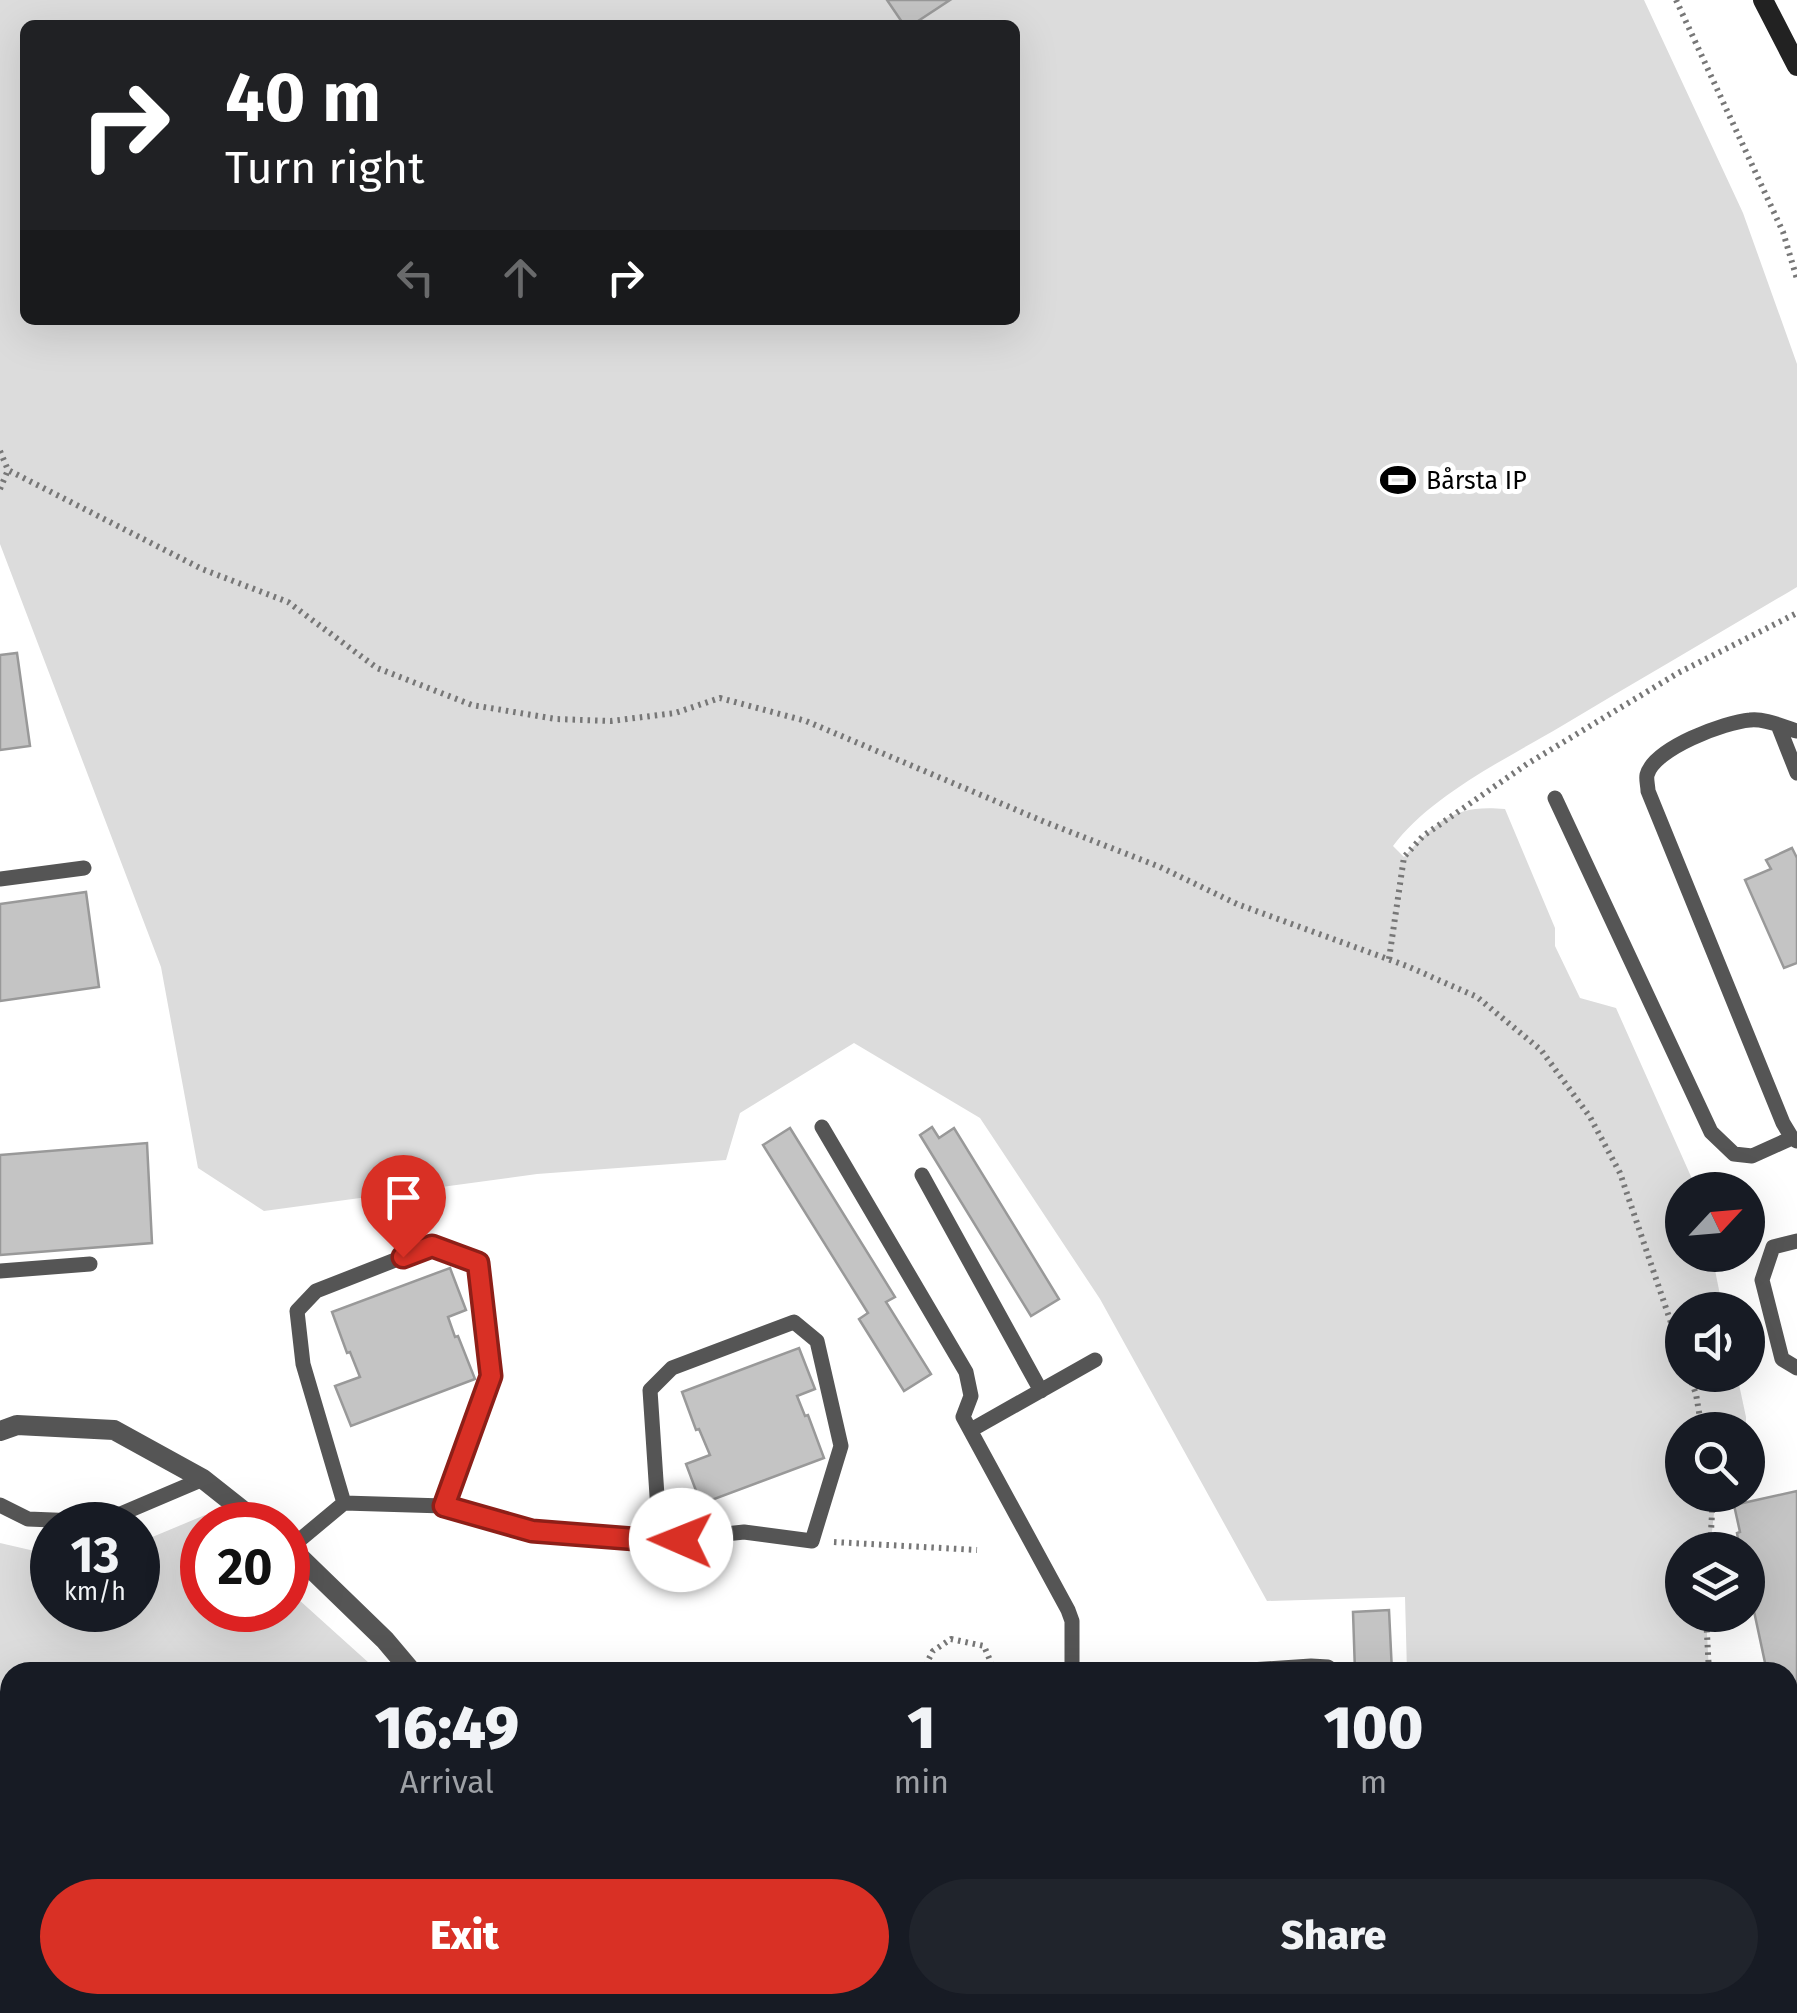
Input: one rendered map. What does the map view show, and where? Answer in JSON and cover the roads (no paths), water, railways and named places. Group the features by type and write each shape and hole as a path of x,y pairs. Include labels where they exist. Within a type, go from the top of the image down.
{"main road":[{"path":"1763,0 1797,66"}],"street":[{"path":"0,1431 17,1426 114,1430 203,1479 232,1502"},
{"path":"310,1567 404,1662"}],"lane":[{"path":"1555,798 1711,1132 1734,1154 1752,1156 1795,1139 1782,1123 1646,778 1664,754 1721,727 1753,719 1797,731"},
{"path":"1778,725 1797,773"},
{"path":"0,880 84,868"},
{"path":"822,1128 966,1372 971,1396 964,1417 1068,1610 1072,1620 1072,1662"},
{"path":"922,1174 1041,1390"},
{"path":"1797,1241 1773,1247 1762,1280 1782,1359 1797,1368"},
{"path":"344,1502 303,1364 298,1311 316,1291 432,1246 478,1263 491,1376 444,1506"},
{"path":"0,1270 90,1264"},
{"path":"310,1530 344,1502 444,1506 532,1531 660,1541 744,1532 812,1541 841,1446 816,1341 794,1322 672,1368 650,1390 660,1541"},
{"path":"971,1430 1094,1360"},
{"path":"0,1505 28,1519 102,1522 203,1479"}],"place":[{"name":"Bårsta IP","path":"1398,480"}]}
